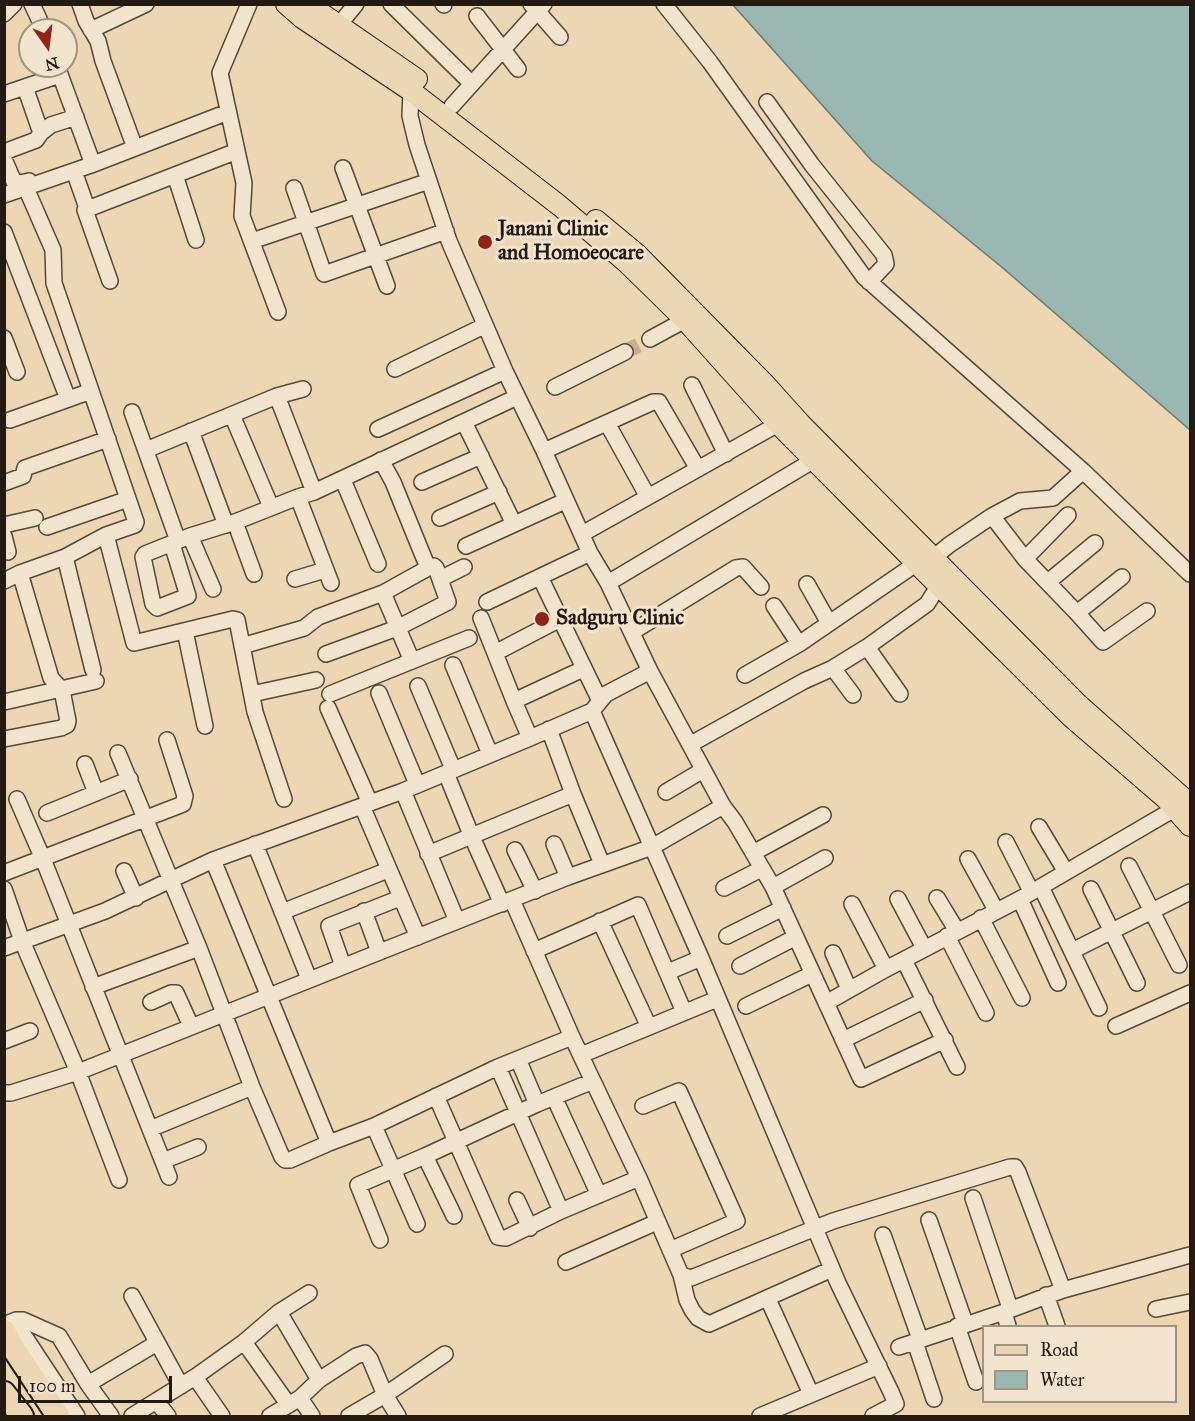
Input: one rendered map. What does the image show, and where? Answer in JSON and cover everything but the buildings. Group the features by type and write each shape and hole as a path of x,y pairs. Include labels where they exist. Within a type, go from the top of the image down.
{"highway":[{"path":"4,1330 15,1351 58,1416"},
{"path":"4,1393 22,1416"}],"main road":[{"path":"286,4 302,18 414,86 452,106 625,243 690,316 778,424 924,563 1078,704 1121,750 1183,806 1191,826"},
{"path":"308,4 414,86 690,316 801,424 924,563 939,585 1071,717 1121,750"}],"street":[{"path":"4,15 14,4"},
{"path":"32,4 38,18"},
{"path":"91,30 146,4"},
{"path":"249,4 220,73 244,183 242,216 278,312"},
{"path":"338,26 356,4"},
{"path":"391,4 471,83"},
{"path":"664,4 710,62 869,282 1083,471 1191,574"},
{"path":"83,6 91,30 98,41 135,148"},
{"path":"452,106 537,7 560,37"},
{"path":"477,16 518,69"},
{"path":"4,94 42,78"},
{"path":"61,78 91,159"},
{"path":"414,86 410,116 417,145 446,231 504,371 544,451 590,553 608,583 650,670 723,806 735,822 773,887 861,1079 945,1040"},
{"path":"25,87 41,133"},
{"path":"767,102 812,165 884,255 886,264 869,282"},
{"path":"4,195 74,171 228,111"},
{"path":"4,152 36,140 51,125 76,117"},
{"path":"87,208 237,151"},
{"path":"4,159 12,182 19,185 111,152"},
{"path":"344,168 387,286"},
{"path":"74,171 87,208 85,214 110,281"},
{"path":"175,176 196,240"},
{"path":"252,241 429,181"},
{"path":"4,581 136,524 54,283 53,250 26,188"},
{"path":"294,188 324,274 446,231"},
{"path":"4,232 68,399"},
{"path":"650,339 690,316"},
{"path":"395,369 484,326"},
{"path":"4,338 17,372"},
{"path":"555,387 625,352"},
{"path":"378,429 504,371"},
{"path":"692,385 726,454"},
{"path":"146,450 277,396 303,389"},
{"path":"10,420 91,391"},
{"path":"277,396 314,492"},
{"path":"180,541 231,524 343,480 517,397"},
{"path":"544,451 653,402 658,402 698,469"},
{"path":"132,412 180,541 213,589"},
{"path":"232,415 272,507"},
{"path":"464,422 514,524"},
{"path":"607,423 648,497"},
{"path":"582,534 778,424"},
{"path":"190,431 254,574"},
{"path":"4,483 23,476 25,468 108,439"},
{"path":"422,482 481,456"},
{"path":"381,460 393,482 428,568"},
{"path":"608,583 814,460"},
{"path":"745,675 799,644 992,516 1020,501 1053,498 1083,471"},
{"path":"343,480 378,564"},
{"path":"440,518 499,492"},
{"path":"295,579 328,577 298,497"},
{"path":"4,525 41,522 128,499"},
{"path":"466,546 565,501"},
{"path":"1025,559 1068,515"},
{"path":"992,516 1025,559 1103,642 1147,611"},
{"path":"106,535 134,643 236,619 255,712 284,799"},
{"path":"4,536 8,552"},
{"path":"1048,582 1095,543"},
{"path":"487,602 590,553"},
{"path":"4,702 62,690 95,675 64,557"},
{"path":"242,646 304,628 318,617 383,593 434,566 448,602 397,628 326,654"},
{"path":"440,579 464,567"},
{"path":"632,632 736,568 743,567 761,587"},
{"path":"4,739 61,728 67,725 68,721 62,690 51,678 20,573"},
{"path":"540,577 583,669 652,847 814,1228 896,1404 873,1416"},
{"path":"1077,613 1122,578"},
{"path":"807,584 829,623"},
{"path":"691,744 867,647 927,604 939,585"},
{"path":"383,593 412,661"},
{"path":"774,606 799,644"},
{"path":"481,618 530,738"},
{"path":"495,653 560,619"},
{"path":"185,631 205,726"},
{"path":"418,937 388,870 329,701 412,661 469,638"},
{"path":"867,647 900,694"},
{"path":"453,665 490,754"},
{"path":"832,668 853,695"},
{"path":"514,701 583,669"},
{"path":"4,948 136,898 207,860 366,805 530,738 596,706 606,694 650,670"},
{"path":"252,694 316,680"},
{"path":"418,686 472,837 534,951 639,1178 681,1275 692,1310 698,1318 709,1324 832,1269"},
{"path":"380,693 417,784"},
{"path":"549,729 602,864"},
{"path":"4,873 183,804 185,800 167,740"},
{"path":"118,753 252,1087 285,1160 374,1126 498,1067 572,1037"},
{"path":"85,764 96,793"},
{"path":"666,792 703,770"},
{"path":"47,813 130,779"},
{"path":"403,791 457,921"},
{"path":"428,854 573,794"},
{"path":"17,800 43,859 169,1177"},
{"path":"4,1093 11,1093 78,1072 568,877 652,847 723,806"},
{"path":"826,1004 849,989 1031,892 1183,806"},
{"path":"753,853 823,815"},
{"path":"1039,828 1066,872"},
{"path":"1006,842 1031,892 1072,951 1099,1008"},
{"path":"255,844 309,979"},
{"path":"554,844 568,877"},
{"path":"515,850 535,891"},
{"path":"773,887 825,858"},
{"path":"968,859 996,910"},
{"path":"207,860 329,1143"},
{"path":"1129,866 1153,909 1179,965"},
{"path":"724,888 761,869"},
{"path":"282,912 388,870"},
{"path":"124,871 136,898"},
{"path":"1091,889 1137,983"},
{"path":"4,890 119,1180"},
{"path":"1031,892 1058,983"},
{"path":"1072,951 1191,892"},
{"path":"343,966 329,926 399,898"},
{"path":"937,898 986,1013"},
{"path":"898,900 924,948"},
{"path":"852,904 886,969"},
{"path":"534,951 638,905 684,1012"},
{"path":"727,936 783,908"},
{"path":"364,911 379,952"},
{"path":"981,918 1022,998"},
{"path":"600,921 649,1027"},
{"path":"740,966 796,937"},
{"path":"93,987 198,948"},
{"path":"833,953 849,989"},
{"path":"668,972 700,958"},
{"path":"904,960 957,1067"},
{"path":"746,1006 813,974"},
{"path":"151,1002 176,993 191,1026"},
{"path":"1116,1026 1191,993"},
{"path":"581,1055 717,999"},
{"path":"843,1040 925,1000"},
{"path":"4,1041 30,1031"},
{"path":"518,1059 537,1104"},
{"path":"498,1067 561,1211"},
{"path":"380,1240 358,1185 593,1081"},
{"path":"150,1129 252,1087"},
{"path":"643,1106 679,1091 737,1221 670,1250"},
{"path":"436,1096 498,1238 506,1238 530,1228 561,1211 639,1178"},
{"path":"554,1097 599,1195"},
{"path":"374,1126 417,1224"},
{"path":"163,1161 198,1147"},
{"path":"425,1156 454,1216"},
{"path":"681,1275 691,1278 814,1228 1015,1167 1063,1290"},
{"path":"973,1198 1007,1316"},
{"path":"517,1200 530,1228"},
{"path":"929,1220 976,1382"},
{"path":"566,1262 657,1222"},
{"path":"884,1235 934,1399"},
{"path":"899,1347 961,1325 1007,1316 1046,1295 1191,1255"},
{"path":"132,1416 195,1377 244,1342 279,1312 309,1293"},
{"path":"1046,1295 1057,1325"},
{"path":"132,1296 181,1386"},
{"path":"768,1299 811,1394"},
{"path":"1156,1309 1191,1302"},
{"path":"279,1312 319,1380"},
{"path":"4,1325 23,1320 59,1336 88,1384 111,1416"},
{"path":"4,1330 18,1332 25,1337 76,1416"},
{"path":"244,1342 294,1401 312,1416"},
{"path":"88,1384 157,1343"},
{"path":"270,1416 294,1401 319,1380 356,1356 365,1353 398,1416"},
{"path":"352,1416 445,1354"},
{"path":"760,1416 879,1366"},
{"path":"195,1377 222,1416"},
{"path":"156,1401 168,1416"}],"water":[{"path":"733,5 1190,5 1190,430 1004,269 872,161"}],"tunnel":[{"path":"625,352 650,339"}],"place":[{"name":"Janani Clinic and Homoeocare","path":"485,242"},
{"name":"Sadguru Clinic","path":"542,619"}]}
